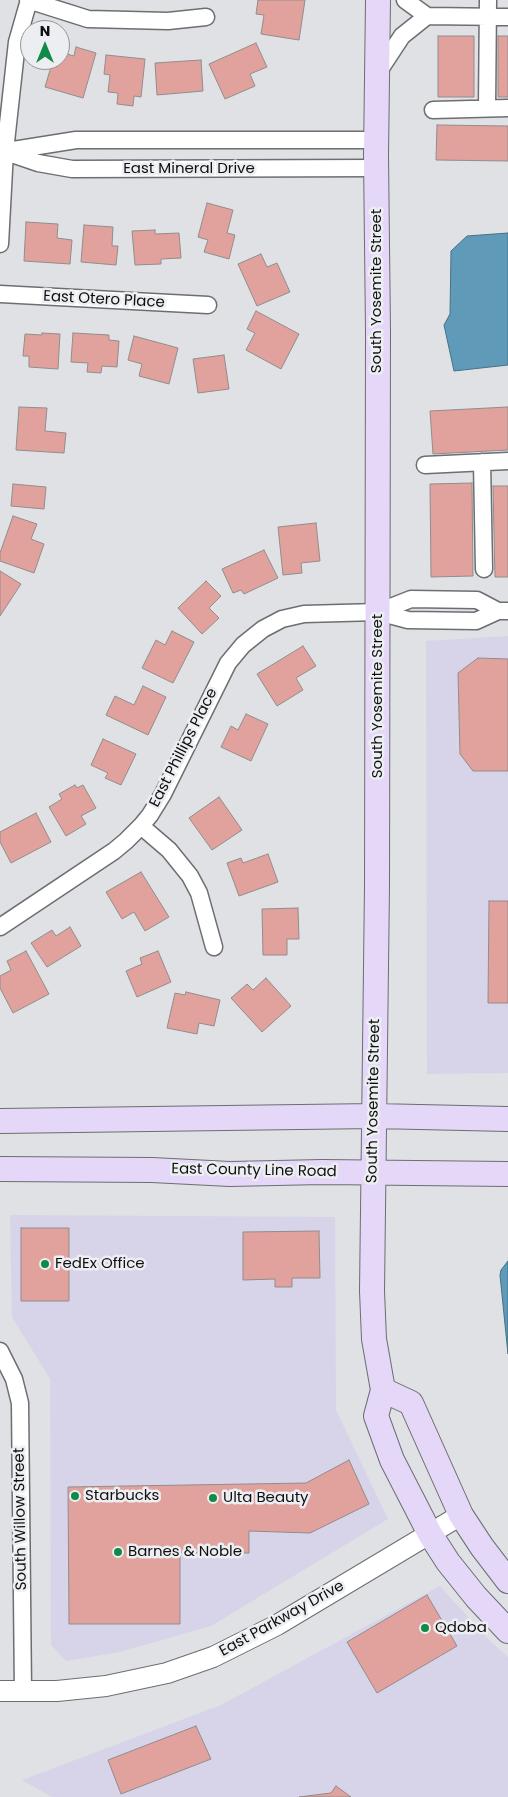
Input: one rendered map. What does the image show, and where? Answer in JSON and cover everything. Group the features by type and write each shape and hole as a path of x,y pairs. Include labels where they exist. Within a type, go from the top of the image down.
{"main road":[{"name":"South Yosemite Street","path":"378,0 376,140 378,612 375,1116 372,1172 373,1311 377,1359 384,1390 376,1416 392,1460 430,1534 448,1562 476,1597 508,1631"},
{"path":"0,1121 375,1116 508,1119"},
{"name":"East County Line Road","path":"0,1169 152,1170 230,1174 372,1172 508,1174"},
{"path":"384,1390 411,1403 461,1515 508,1581"}],"street":[{"path":"0,244 2,151 16,42 28,0 88,19 168,21 206,18"},
{"path":"405,0 427,16"},
{"path":"377,74 402,36 427,16 488,8 508,16"},
{"path":"487,108 488,8"},
{"path":"433,110 508,108"},
{"name":"East Mineral Drive","path":"2,151 76,140 376,140"},
{"name":"East Mineral Drive","path":"2,151 38,164 72,169 376,168"},
{"name":"East Otero Place","path":"0,294 208,305"},
{"path":"425,465 508,461"},
{"path":"482,462 484,568"},
{"name":"East Phillips Place","path":"0,927 114,851 141,826 163,794 228,663 243,645 262,629 282,619 304,614 378,612 408,620 476,621 503,611"},
{"path":"141,826 169,850 190,876 199,893 214,947"},
{"name":"South Willow Street","path":"0,1351 14,1379 20,1403 23,1692"},
{"name":"East Parkway Drive","path":"0,1691 57,1691 106,1686 167,1673 213,1656 277,1625 461,1515"}],"shaded area":[{"path":"508,636 508,1073 427,1074 426,641"},
{"path":"10,1215 335,1217 336,1410 388,1519 211,1626 120,1652 66,1661 51,1645 50,1379 12,1317"},
{"path":"440,1586 488,1639 508,1657 508,1797 52,1797 22,1780 221,1705"}],"water":[{"path":"508,233 508,365 454,371 444,325 450,314 451,251 467,236"},
{"path":"508,1261 508,1354 500,1275 501,1270"}],"building":[{"path":"258,0 305,0 299,40 261,34 264,15 256,14"},
{"path":"438,36 474,36 474,97 438,97"},
{"path":"498,36 508,36 508,97 498,97"},
{"path":"256,43 267,67 250,74 255,86 225,99 209,64"},
{"path":"76,47 96,53 83,98 45,87 50,70 70,70 70,55 74,56"},
{"path":"106,55 145,59 141,97 134,96 133,106 117,104 118,93 108,92 110,75 104,74"},
{"path":"201,60 203,91 157,95 155,63"},
{"path":"437,125 508,126 508,161 436,160"},
{"path":"207,203 233,210 227,233 235,235 229,259 204,252 208,240 198,237"},
{"path":"26,222 58,224 57,238 72,240 70,264 24,261"},
{"path":"84,225 113,227 112,246 118,246 116,265 81,262"},
{"path":"155,230 155,234 179,233 181,258 161,259 161,264 135,265 132,231"},
{"path":"261,254 267,267 277,263 290,292 257,306 238,264"},
{"path":"256,311 299,334 281,369 246,350 255,333 247,329"},
{"path":"42,333 60,334 58,369 29,367 29,356 23,356 25,334 42,335"},
{"path":"73,333 109,335 109,340 119,341 117,367 102,366 101,373 87,372 88,363 71,362"},
{"path":"134,336 178,348 169,384 139,376 142,364 128,360"},
{"path":"224,355 229,389 198,393 193,359"},
{"path":"19,407 47,408 45,431 66,433 64,453 16,450"},
{"path":"508,407 508,450 433,454 430,411"},
{"path":"472,483 473,576 431,577 430,484"},
{"path":"13,484 46,487 44,509 11,506"},
{"path":"493,486 508,486 508,577 495,577"},
{"path":"13,516 37,524 31,539 44,544 34,573 0,561 0,553"},
{"path":"316,523 320,561 301,563 302,573 283,575 278,527"},
{"path":"264,550 278,578 244,594 241,590 233,593 222,569"},
{"path":"0,571 21,584 0,616"},
{"path":"206,581 221,596 209,608 219,618 202,634 178,608"},
{"path":"172,631 194,642 173,683 142,668 156,640 165,645"},
{"path":"303,646 316,666 296,678 303,690 277,706 257,674"},
{"path":"478,658 508,659 508,771 473,771 460,754 458,673"},
{"path":"143,686 166,697 148,735 106,715 115,696 134,705"},
{"path":"246,714 268,724 251,761 221,747 231,726 238,730"},
{"path":"103,739 136,754 121,785 105,778 108,773 91,765"},
{"path":"75,785 77,788 83,785 96,808 81,816 86,824 66,836 49,807 62,799 59,794"},
{"path":"219,797 242,830 212,850 189,818"},
{"path":"36,813 51,842 11,863 0,842 0,832"},
{"path":"268,854 278,882 239,896 227,863 241,858 243,863"},
{"path":"141,872 169,917 145,931 134,912 122,919 106,892"},
{"path":"489,901 508,901 508,1003 488,1003"},
{"path":"298,908 299,939 287,939 287,955 263,955 262,909"},
{"path":"70,927 81,946 47,967 31,943 52,930 56,936"},
{"path":"26,951 49,994 13,1013 0,988 0,976 11,970 7,961"},
{"path":"158,951 171,982 137,997 126,971 142,964 140,958"},
{"path":"266,978 291,1006 262,1032 231,998 247,984 253,990"},
{"path":"186,992 220,1000 214,1026 199,1023 197,1034 167,1028 175,993 185,995"},
{"name":"FedEx Office","path":"21,1228 69,1228 69,1301 21,1301"},
{"path":"319,1231 320,1278 292,1278 292,1287 275,1287 275,1279 243,1280 243,1232"},
{"path":"349,1460 369,1504 310,1533 249,1531 249,1553 180,1553 180,1624 69,1624 68,1487 306,1483"},
{"path":"427,1595 457,1646 377,1693 347,1642"},
{"path":"196,1726 211,1759 121,1794 108,1760"},
{"path":"336,1786 351,1797 299,1797 331,1793"}],"place":[{"name":"FedEx Office","path":"45,1264"},
{"name":"Starbucks","path":"75,1496"},
{"name":"Ulta Beauty","path":"213,1498"},
{"name":"Barnes & Noble","path":"118,1552"},
{"name":"Qdoba","path":"425,1628"}]}
